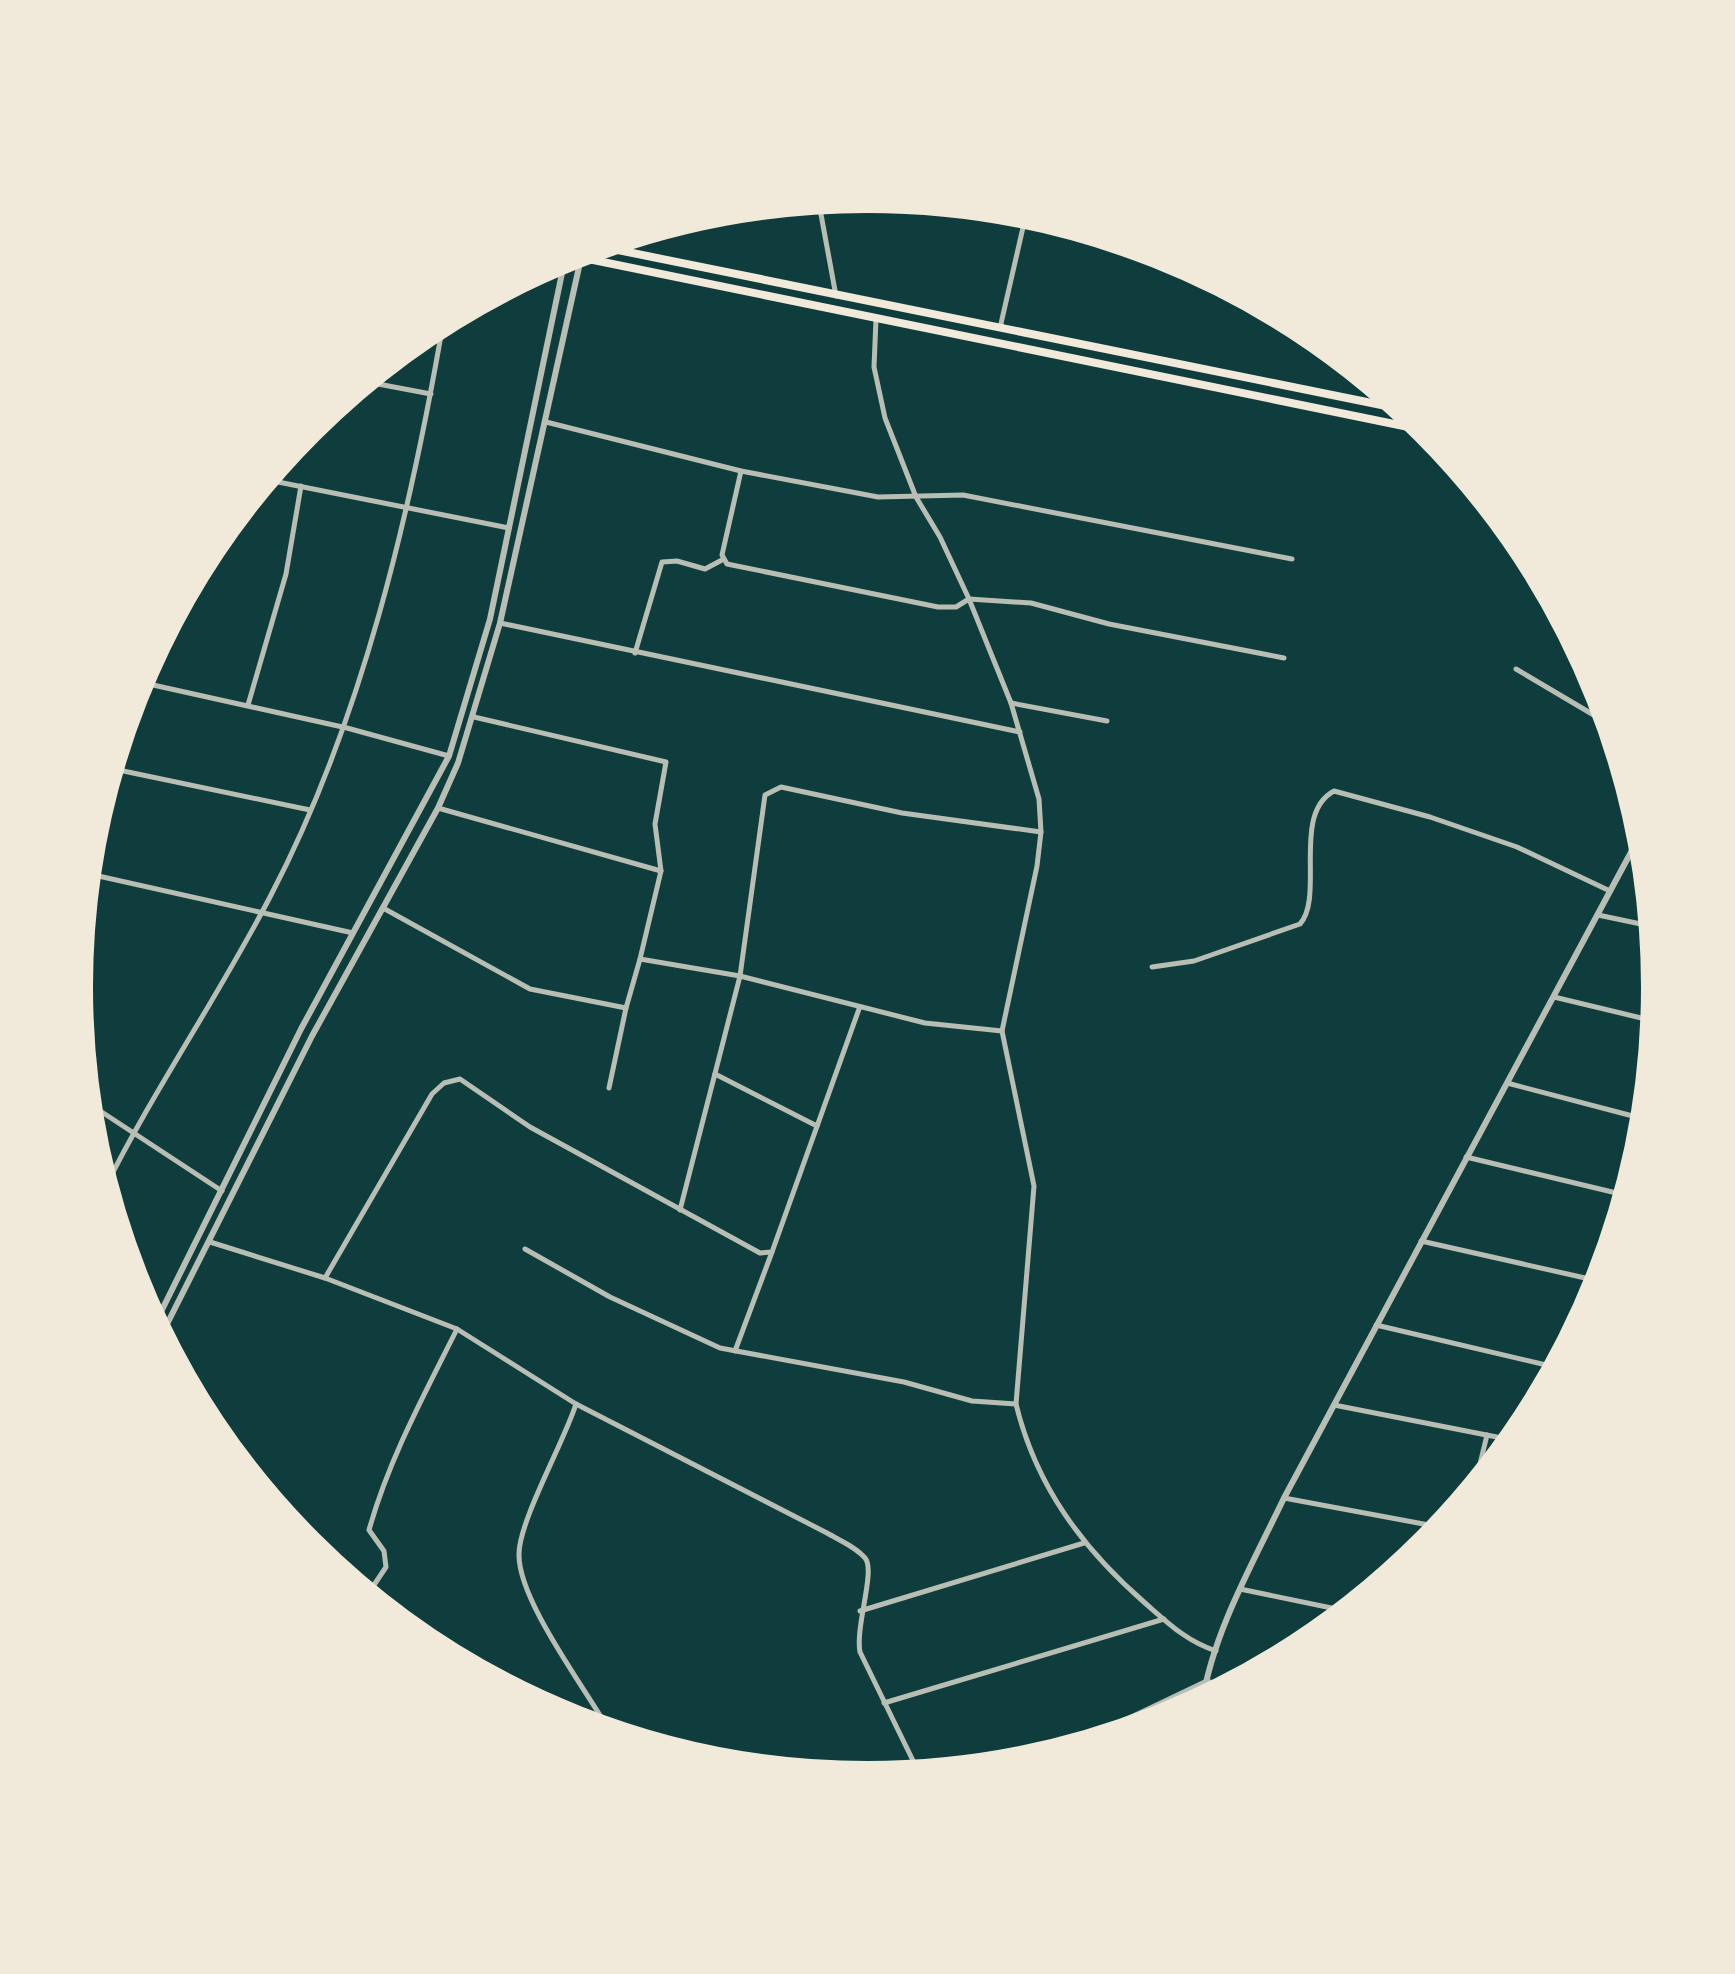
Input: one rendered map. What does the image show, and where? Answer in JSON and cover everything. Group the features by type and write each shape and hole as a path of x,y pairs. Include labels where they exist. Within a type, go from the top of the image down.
{"highway":[{"path":"615,250 1386,405"},
{"path":"589,260 1410,427"},
{"path":"1198,368 1199,385"}],"street":[{"path":"820,209 836,296"},
{"path":"999,329 1024,223"},
{"path":"166,1327 312,1036 438,808 474,717 500,623 580,263"},
{"path":"160,1314 333,971 449,756 490,619 562,270"},
{"path":"876,319 874,367 885,418 916,497 940,537 969,599 1011,703 1039,799 1041,832 1030,902 1002,1031 1034,1186 1016,1404 1024,1438 1041,1475 1084,1543 1109,1572 1189,1641 1217,1651"},
{"path":"112,1174 132,1132 240,958 347,728 413,485 441,335"},
{"path":"375,384 431,394"},
{"path":"546,422 741,471 878,497 942,493 963,495 1292,559"},
{"path":"722,560 741,471"},
{"path":"274,481 509,528"},
{"path":"248,705 286,574 301,486"},
{"path":"722,560 732,565 938,607 956,607 969,599 1031,603 1109,624 1284,658"},
{"path":"635,653 662,562 677,561 705,569 722,560"},
{"path":"500,623 1020,732"},
{"path":"1516,669 1599,718"},
{"path":"149,684 248,705 299,720 347,728 449,756"},
{"path":"1011,703 1107,721"},
{"path":"474,717 664,760 668,767 655,824 661,871 609,1088"},
{"path":"119,770 310,810"},
{"path":"680,1210 740,976 765,795 771,789 781,787 902,813 1041,832"},
{"path":"1152,967 1194,961 1300,924 1307,911 1309,863 1317,816 1325,796 1334,791 1430,817 1502,842 1610,891"},
{"path":"438,808 661,871"},
{"path":"1205,1689 1240,1589 1284,1498 1634,847"},
{"path":"97,876 354,933"},
{"path":"383,908 530,989 626,1008"},
{"path":"1598,915 1644,925"},
{"path":"640,959 740,976 859,1009 925,1023 1002,1031"},
{"path":"333,971 345,977"},
{"path":"1554,997 1646,1019"},
{"path":"735,1351 859,1009"},
{"path":"715,1074 817,1126"},
{"path":"325,1278 432,1094 452,1079 466,1081 530,1127 680,1210 760,1253 772,1252"},
{"path":"1507,1083 1636,1117"},
{"path":"98,1110 222,1191"},
{"path":"1465,1157 1619,1194"},
{"path":"1421,1241 1590,1279"},
{"path":"210,1242 325,1278 457,1329 576,1404 827,1533 864,1556 871,1572 860,1611 857,1635 860,1652 915,1765"},
{"path":"525,1249 672,1327 735,1351 904,1382 972,1401 1016,1404"},
{"path":"1376,1325 1549,1366"},
{"path":"372,1588 386,1567 384,1551 371,1539 369,1530 379,1497 395,1454 457,1329"},
{"path":"576,1404 565,1438 525,1527 519,1553 523,1578 536,1609 602,1719"},
{"path":"1334,1405 1503,1438"},
{"path":"1478,1472 1487,1435"},
{"path":"1284,1498 1431,1525"},
{"path":"860,1611 1084,1543"},
{"path":"1240,1589 1337,1609"},
{"path":"884,1703 1164,1619"},
{"path":"1139,1717 1206,1682 1217,1683"}]}
